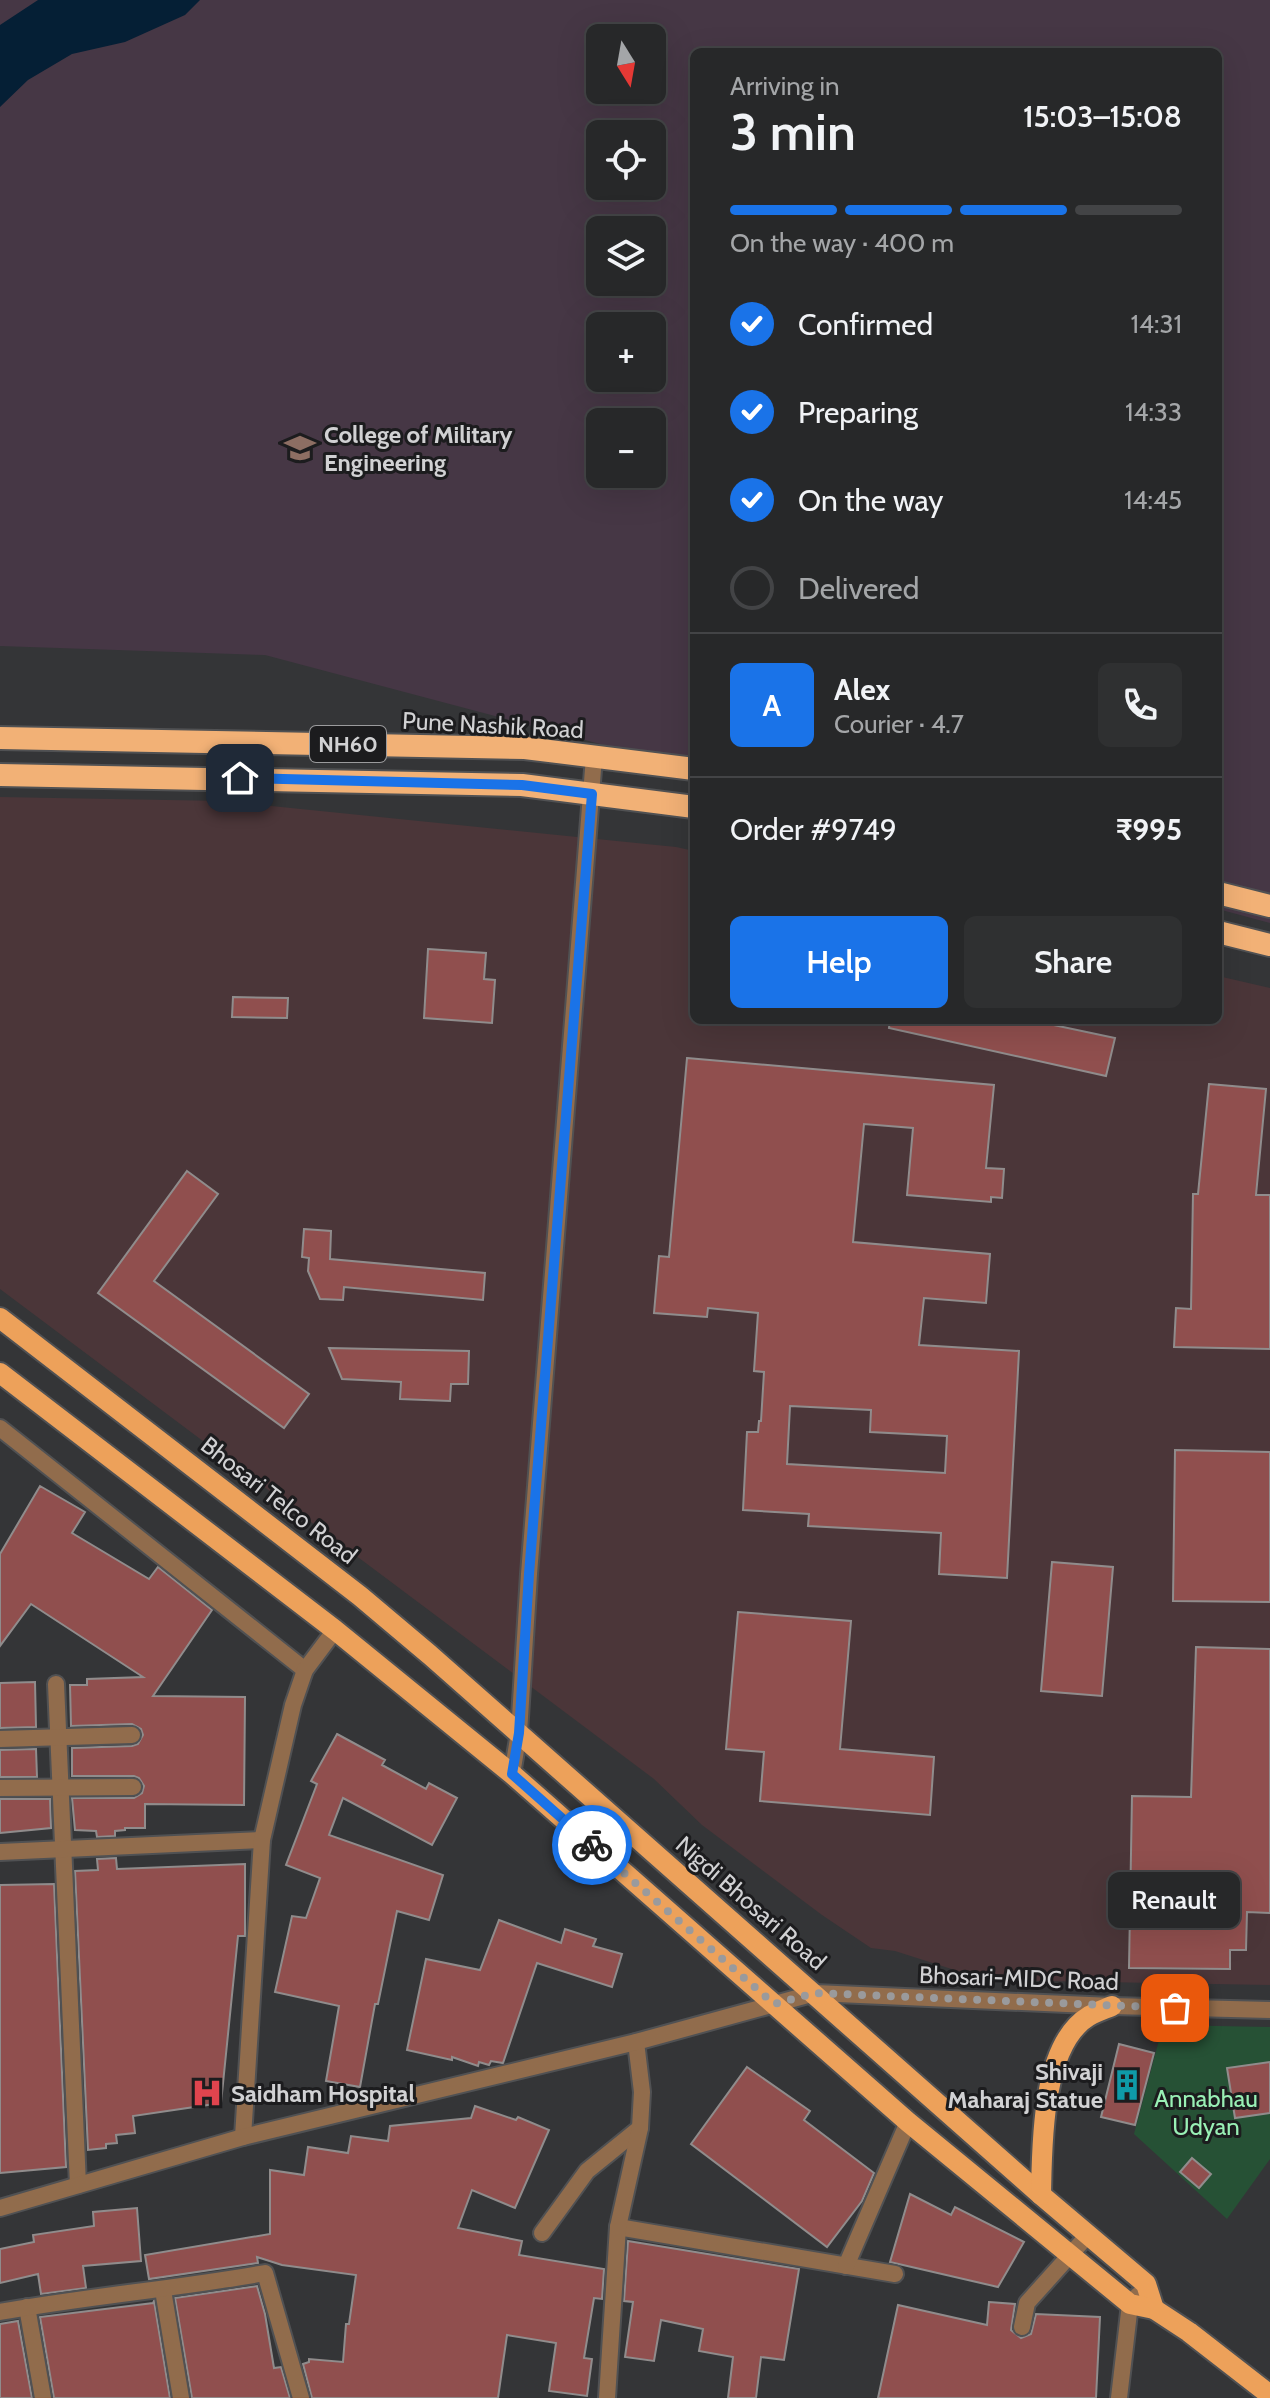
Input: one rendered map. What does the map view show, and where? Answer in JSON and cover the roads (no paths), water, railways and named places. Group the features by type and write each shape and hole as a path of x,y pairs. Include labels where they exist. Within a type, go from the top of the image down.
{"highway":[{"name":"Pune Nashik Road","path":"0,738 525,748 690,769"},
{"name":"NH60","path":"0,775 522,785 690,806"},
{"path":"1222,894 1270,906"},
{"path":"1222,933 1270,945"}],"main road":[{"name":"Bhosari Telco Road","path":"0,1318 360,1596 519,1733"},
{"path":"0,1373 335,1630 512,1774 908,2122 1130,2304 1154,2309 1267,2389"},
{"name":"Nigdi Bhosari Road","path":"519,1733 1041,2195 1146,2284"},
{"path":"1041,2195 1042,2127 1055,2069 1078,2026 1089,2016 1112,2006"},
{"path":"1146,2284 1154,2309"}],"street":[{"path":"512,1774 519,1733 594,757"},
{"path":"0,1428 305,1670"},
{"path":"243,2137 262,1840 293,1705 305,1670 335,1630"},
{"path":"56,1684 78,2185"},
{"path":"0,1739 132,1735"},
{"path":"0,1788 133,1787"},
{"path":"0,1852 262,1840"},
{"name":"Bhosari-MIDC Road","path":"0,2208 243,2137 636,2042 815,1993 1270,2010"},
{"path":"607,2398 618,2227 640,2128 642,2092 636,2042"},
{"path":"846,2266 908,2122"},
{"path":"542,2233 587,2171 640,2128"},
{"path":"618,2227 895,2274"},
{"path":"1022,2327 1027,2303 1088,2235"},
{"path":"0,2312 265,2273 301,2398"},
{"path":"1119,2398 1130,2304 1146,2284"},
{"path":"163,2290 181,2398"},
{"path":"27,2307 43,2398"}],"water":[{"path":"38,0 200,0 185,15 125,42 72,54 28,80 0,107 0,25"}],"place":[{"name":"College of Military Engineering","path":"300,448"},
{"name":"Renault","path":"1175,2008"},
{"name":"Shivaji Maharaj Statue","path":"1127,2085"},
{"name":"Saidham Hospital","path":"207,2093"}],"park label":[{"name":"Annabhau Udyan","path":"1206,2112"}]}
